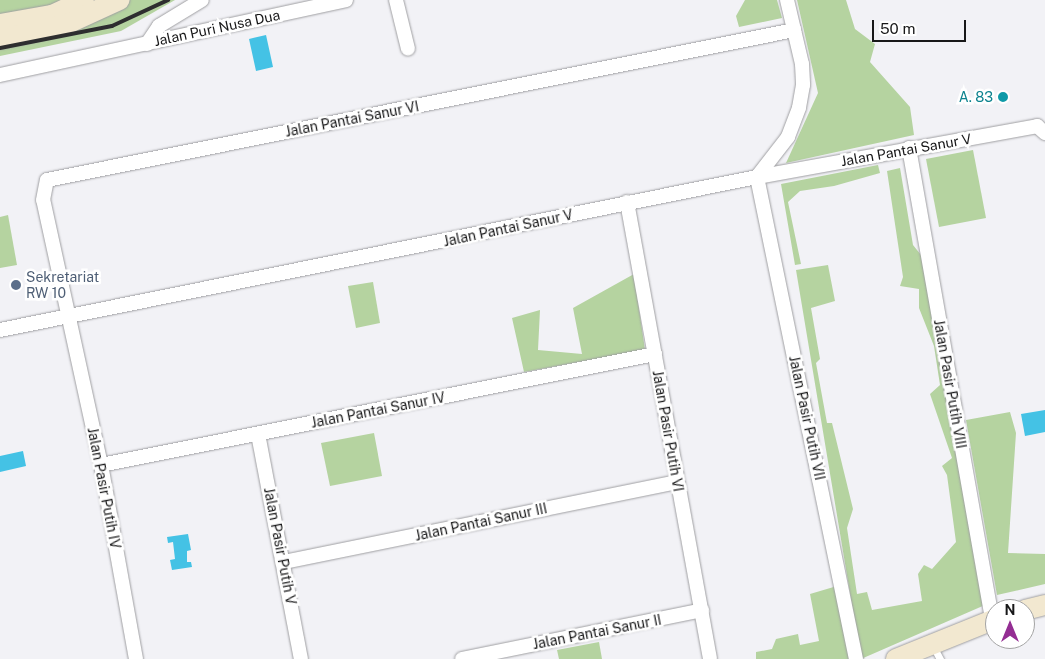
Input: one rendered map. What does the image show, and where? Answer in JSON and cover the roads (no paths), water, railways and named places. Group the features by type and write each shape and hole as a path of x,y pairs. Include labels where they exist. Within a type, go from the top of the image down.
{"street":[{"path":"0,24 52,15 84,0"},
{"path":"0,39 65,25 119,0"},
{"name":"Jalan Puri Nusa Dua","path":"147,44 159,26 202,0"},
{"name":"Jalan Puri Nusa Dua","path":"0,74 346,0"},
{"path":"396,0 408,49"},
{"path":"757,176 788,137 799,108 802,64 787,0"},
{"name":"Jalan Pantai Sanur VI","path":"67,317 43,200 47,180 794,30"},
{"name":"Jalan Pantai Sanur V","path":"0,330 757,176 1037,126 1045,133"},
{"name":"Jalan Pasir Putih VIII","path":"909,148 989,599"},
{"name":"Jalan Pasir Putih VII","path":"757,176 856,659"},
{"name":"Jalan Pasir Putih VI","path":"627,202 710,659"},
{"name":"Jalan Pasir Putih IV","path":"67,317 101,465 136,659"},
{"name":"Jalan Pantai Sanur IV","path":"101,465 654,354"},
{"name":"Jalan Pasir Putih V","path":"258,434 284,562 301,659"},
{"name":"Jalan Pantai Sanur III","path":"284,562 677,482"},
{"name":"Jalan Pantai Sanur II","path":"462,659 702,610"},
{"path":"896,659 936,652 985,624"}],"water":[{"path":"266,35 273,67 256,71 249,39"},
{"path":"1045,410 1045,432 1025,436 1021,414"},
{"path":"23,451 26,466 0,472 0,456"},
{"path":"188,534 191,550 187,551 187,562 191,562 192,567 172,570 170,560 175,559 173,542 168,543 167,537"}],"railway":[{"path":"0,48 112,26 168,0"}],"place":[{"name":"A. 83","path":"1003,97"},
{"name":"Sekretariat RW 10","path":"16,285"}]}
